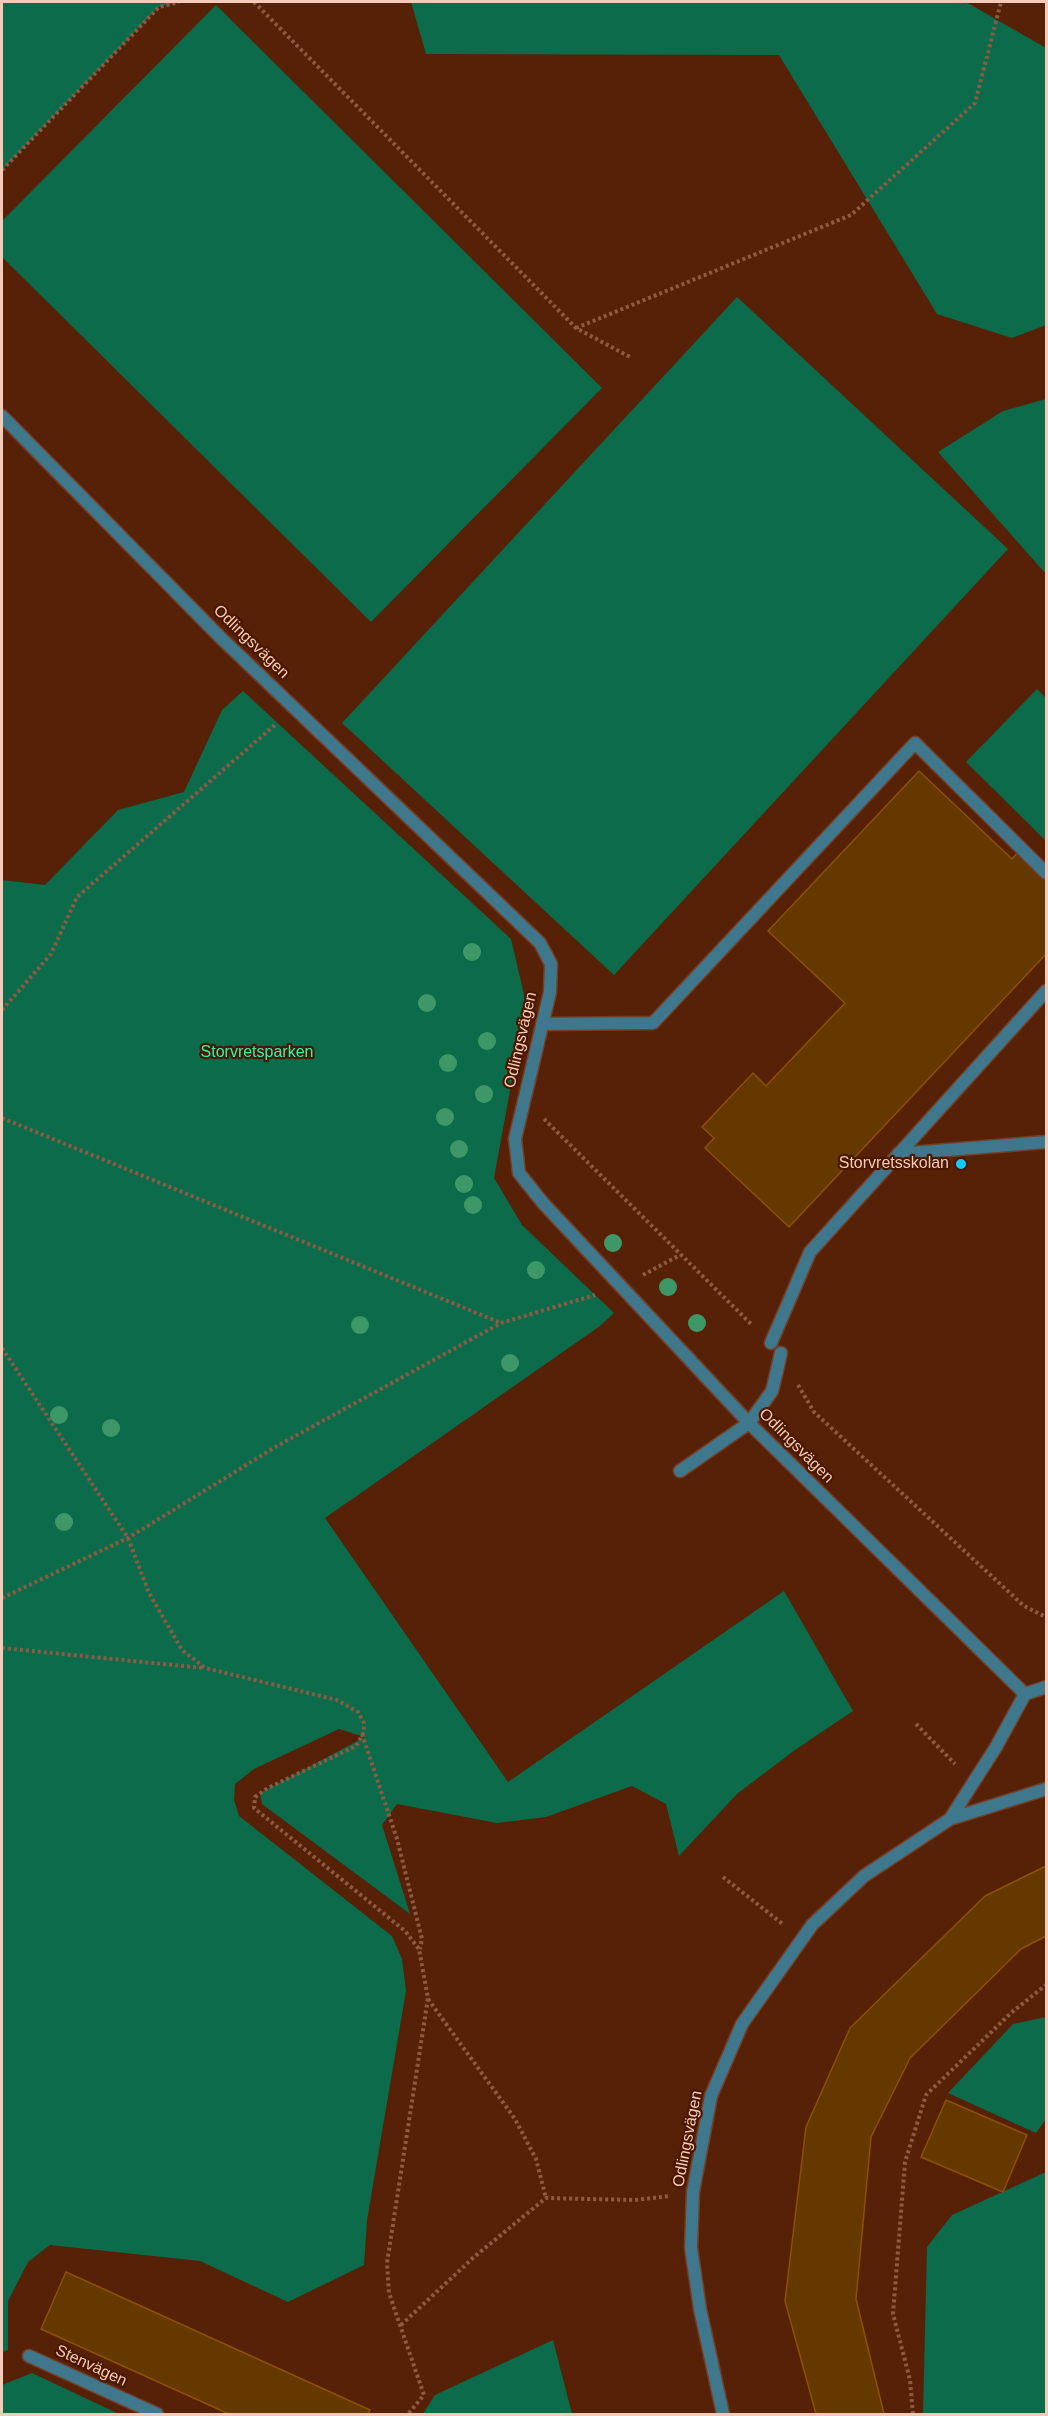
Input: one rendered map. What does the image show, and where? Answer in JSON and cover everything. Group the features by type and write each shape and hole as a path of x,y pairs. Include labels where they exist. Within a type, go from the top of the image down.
{"street":[{"name":"Odlingsvägen","path":"2,416 220,637 540,943 551,964 550,992 515,1139 519,1173 543,1203 749,1423 1025,1694 996,1747 950,1819"},
{"path":"542,1024 653,1023 915,743 1047,873"},
{"path":"771,1343 810,1252 1047,991"},
{"path":"898,1154 1047,1142"},
{"path":"680,1471 749,1423 772,1391 781,1353"},
{"path":"1025,1694 1047,1687"},
{"name":"Odlingsvägen","path":"723,2415 700,2309 692,2248 693,2193 715,2087 742,2024 812,1925 864,1876 950,1819 1047,1789"},
{"name":"Stenvägen","path":"29,2356 139,2410 157,2415"}],"path":[{"path":"2,170 159,7 179,2"},
{"path":"254,2 576,328 630,357"},
{"path":"576,328 851,215 975,103 1001,2"},
{"path":"2,1010 51,954 78,897 296,708"},
{"path":"2,1118 501,1323"},
{"path":"2,1598 128,1538 277,1446 501,1323 622,1287 680,1255"},
{"path":"2,1348 128,1538 149,1593 182,1650 206,1668"},
{"path":"2,1648 206,1668 337,1701 358,1712 364,1723 356,1746 268,1788 255,1797 254,1808 405,1931 419,1949"},
{"path":"362,1734 397,1839 422,1939 419,1949 428,1998 387,2264 389,2293 402,2325 424,2395 408,2415"},
{"path":"723,1877 801,1939"},
{"path":"913,2415 910,2380 893,2314 905,2162 927,2096 1011,2013 1047,1985"},
{"path":"428,1998 515,2119 536,2159 546,2198"},
{"path":"402,2325 474,2257 546,2198 635,2200 693,2193"}],"green space":[{"path":"2,2 179,2 159,7 2,170"},
{"path":"411,2 966,2 1046,48 1046,325 1012,338 937,314 779,55 426,54"},
{"path":"216,5 602,388 371,622 2,257 2,221"},
{"path":"737,297 1008,549 614,975 342,723"},
{"path":"1046,399 1046,574 938,452 1003,411"},
{"path":"1037,689 1046,698 1046,841 966,762"},
{"name":"Storvretsparken","path":"243,691 511,939 526,1003 494,1178 522,1225 614,1313 600,1326 325,1518 508,1782 784,1591 853,1711 795,1750 737,1794 679,1856 666,1804 632,1786 546,1817 497,1823 397,1804 382,1825 410,1914 262,1804 260,1793 365,1737 339,1729 254,1769 235,1784 234,1800 239,1816 392,1936 402,1959 406,1991 367,2220 364,2265 288,2302 200,2261 50,2245 28,2262 8,2301 8,2350 2,2352 2,880 45,885 118,810 184,792 222,710"},
{"path":"1046,2017 1046,2119 1036,2133 948,2093 1013,2024"},
{"path":"1046,2172 1046,2414 923,2414 927,2247 952,2215"},
{"path":"553,2340 572,2414 423,2414 435,2395"},
{"path":"32,2373 119,2414 2,2414 2,2385"}],"building":[{"path":"919,771 1012,859 1019,851 1046,877 1046,954 789,1227 705,1148 714,1138 702,1127 753,1073 766,1086 845,1003 768,931"},
{"path":"1046,1866 1046,1936 1021,1949 910,2058 871,2137 856,2299 884,2414 816,2414 785,2301 806,2127 850,2028 985,1896"},
{"path":"946,2100 1027,2135 1003,2192 921,2157"},
{"path":"66,2272 370,2410 368,2414 229,2414 41,2329"}],"place":[{"name":"Storvretsskolan","path":"961,1164"}]}
